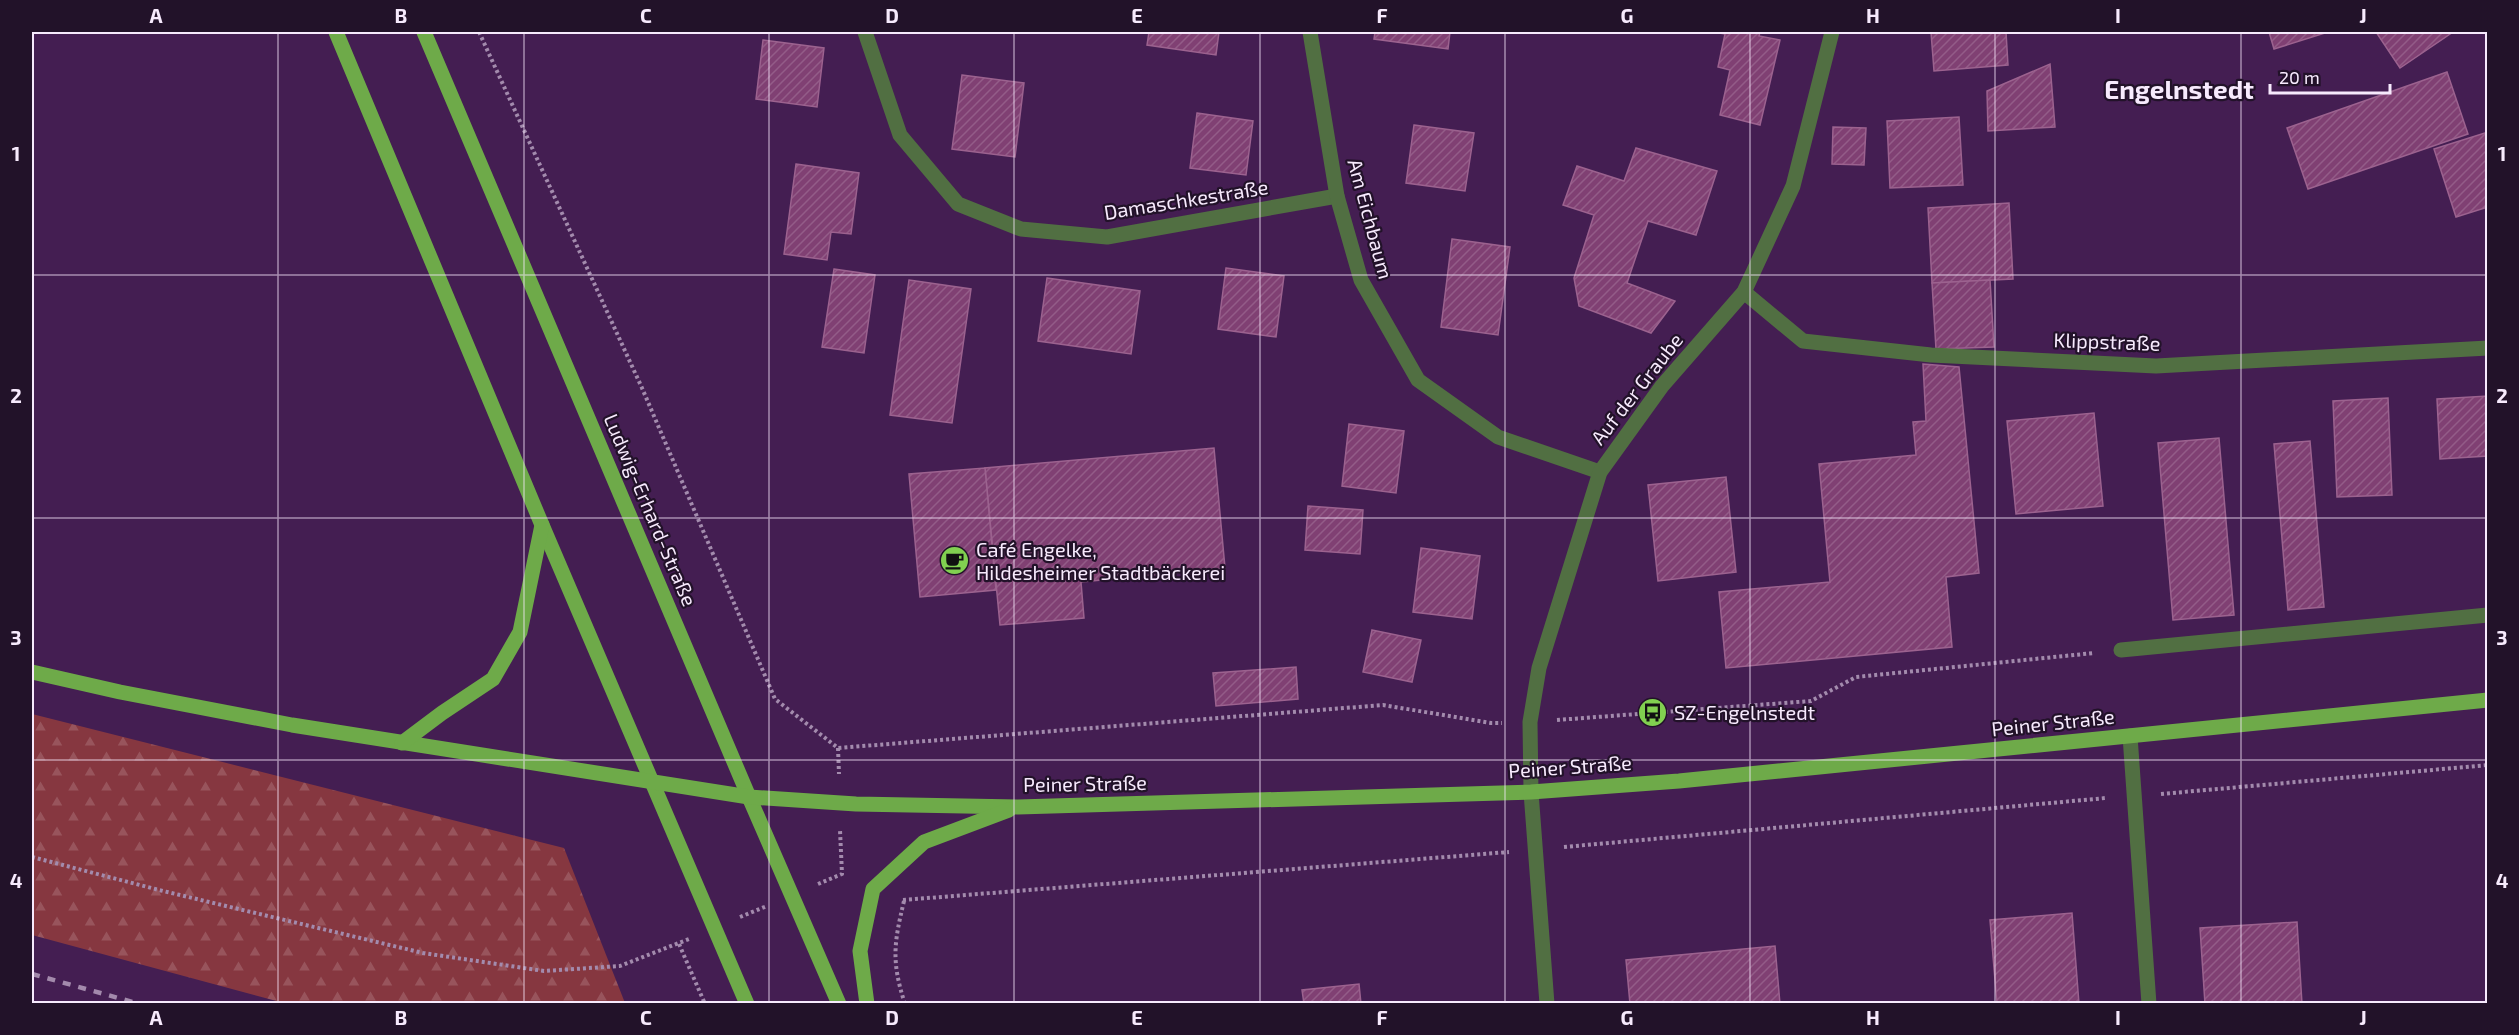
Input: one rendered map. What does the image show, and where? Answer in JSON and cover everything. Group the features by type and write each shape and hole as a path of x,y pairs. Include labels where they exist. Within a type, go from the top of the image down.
{"main road":[{"path":"336,32 542,525 747,1004"},
{"name":"Ludwig-Erhard-Straße","path":"424,32 839,1004"},
{"path":"402,743 493,679 520,632 542,525"},
{"name":"Peiner Straße","path":"32,672 120,692 292,725 749,797 856,804 1018,807 1531,792 1691,780 2487,700"},
{"path":"867,1004 860,951 873,889 924,842 1018,807"}],"street":[{"name":"Damaschkestraße","path":"865,32 900,135 958,204 1021,229 1107,237 1337,196"},
{"name":"Am Eichbaum","path":"1310,32 1337,196 1361,280 1418,380 1498,437 1600,472"},
{"name":"Auf der Graube","path":"1547,1004 1531,792 1530,722 1539,668 1600,472 1662,386 1744,292 1793,186 1832,32"},
{"name":"Klippstraße","path":"1744,292 1803,341 1931,355 2156,366 2487,348"},
{"path":"2121,650 2487,615"},
{"path":"2130,736 2150,1004"}],"path":[{"path":"479,32 642,388 775,699 838,748 1383,705 1491,723 1811,701 1856,677 2121,650"},
{"path":"842,874 904,901 1536,850 2487,765"},
{"path":"32,856 159,890 423,953 544,971 620,966 715,928"},
{"path":"904,901 894,941 897,979 905,1004"},
{"path":"679,944 705,1004"}],"green space":[{"path":"32,714 564,848 625,1003 284,1003 32,935"}],"building":[{"path":"1149,32 1219,32 1216,55 1147,45"},
{"path":"1375,32 1450,32 1448,49 1374,39"},
{"path":"1714,32 1760,32 1759,36 1780,40 1760,125 1720,115 1730,70 1718,67 1725,34"},
{"path":"1931,32 2006,32 2008,65 1934,71"},
{"path":"2269,32 2328,32 2274,49"},
{"path":"2376,32 2453,32 2400,68"},
{"path":"763,40 824,48 817,107 756,99"},
{"path":"2050,64 2055,127 1988,131 1987,91"},
{"path":"2447,72 2468,134 2308,189 2287,128"},
{"path":"962,75 1024,83 1015,157 952,149"},
{"path":"1197,113 1253,121 1246,175 1190,168"},
{"path":"1959,117 1963,185 1890,188 1887,121"},
{"path":"1414,125 1474,133 1465,191 1406,183"},
{"path":"1833,127 1866,128 1864,165 1832,164"},
{"path":"2488,132 2488,207 2456,217 2434,149"},
{"path":"1636,148 1717,171 1696,235 1648,221 1627,283 1675,301 1651,333 1579,306 1574,278 1594,215 1563,205 1577,166 1624,181"},
{"path":"796,164 859,173 851,234 831,232 827,260 784,254"},
{"path":"2009,203 2013,279 1932,283 1928,208"},
{"path":"1452,239 1510,247 1498,335 1441,327"},
{"path":"1226,268 1284,276 1276,337 1218,329"},
{"path":"834,269 875,275 864,353 822,347"},
{"path":"1047,278 1140,291 1131,354 1038,341"},
{"path":"909,280 971,289 952,423 890,415"},
{"path":"1990,280 1994,347 1936,349 1932,283"},
{"path":"1923,364 1959,367 1979,573 1946,577 1952,647 1726,668 1719,592 1830,582 1819,464 1916,455 1913,422 1926,421"},
{"path":"2488,396 2488,456 2440,459 2437,399"},
{"path":"2388,398 2392,495 2337,497 2333,401"},
{"path":"2094,413 2103,506 2016,514 2007,421"},
{"path":"1349,424 1404,431 1396,493 1342,486"},
{"path":"2219,438 2234,615 2173,620 2158,443"},
{"path":"2310,441 2324,607 2288,610 2274,444"},
{"path":"1214,448 1225,568 1081,582 1084,618 1000,625 985,468"},
{"name":"Café Engelke, Hildesheimer Stadtbäckerei","path":"985,468 996,590 920,597 909,474"},
{"path":"1726,477 1736,572 1658,581 1648,485"},
{"path":"1308,506 1363,510 1360,554 1305,550"},
{"path":"1421,548 1480,556 1472,619 1413,612"},
{"path":"1372,630 1421,640 1412,682 1363,672"},
{"path":"1296,667 1298,699 1216,706 1213,673"},
{"path":"2072,913 2079,1004 1997,1004 1990,920"},
{"path":"2297,922 2302,1004 2205,1004 2200,928"},
{"path":"1775,946 1780,1004 1630,1004 1626,960"},
{"path":"1359,984 1361,1004 1304,1004 1302,990"}],"railway":[{"path":"32,974 140,1004"}],"place":[{"name":"Café Engelke, Hildesheimer Stadtbäckerei","path":"955,561"},
{"name":"SZ-Engelnstedt","path":"1653,713"}],"district":[{"name":"Engelnstedt","path":"2179,90"}]}
